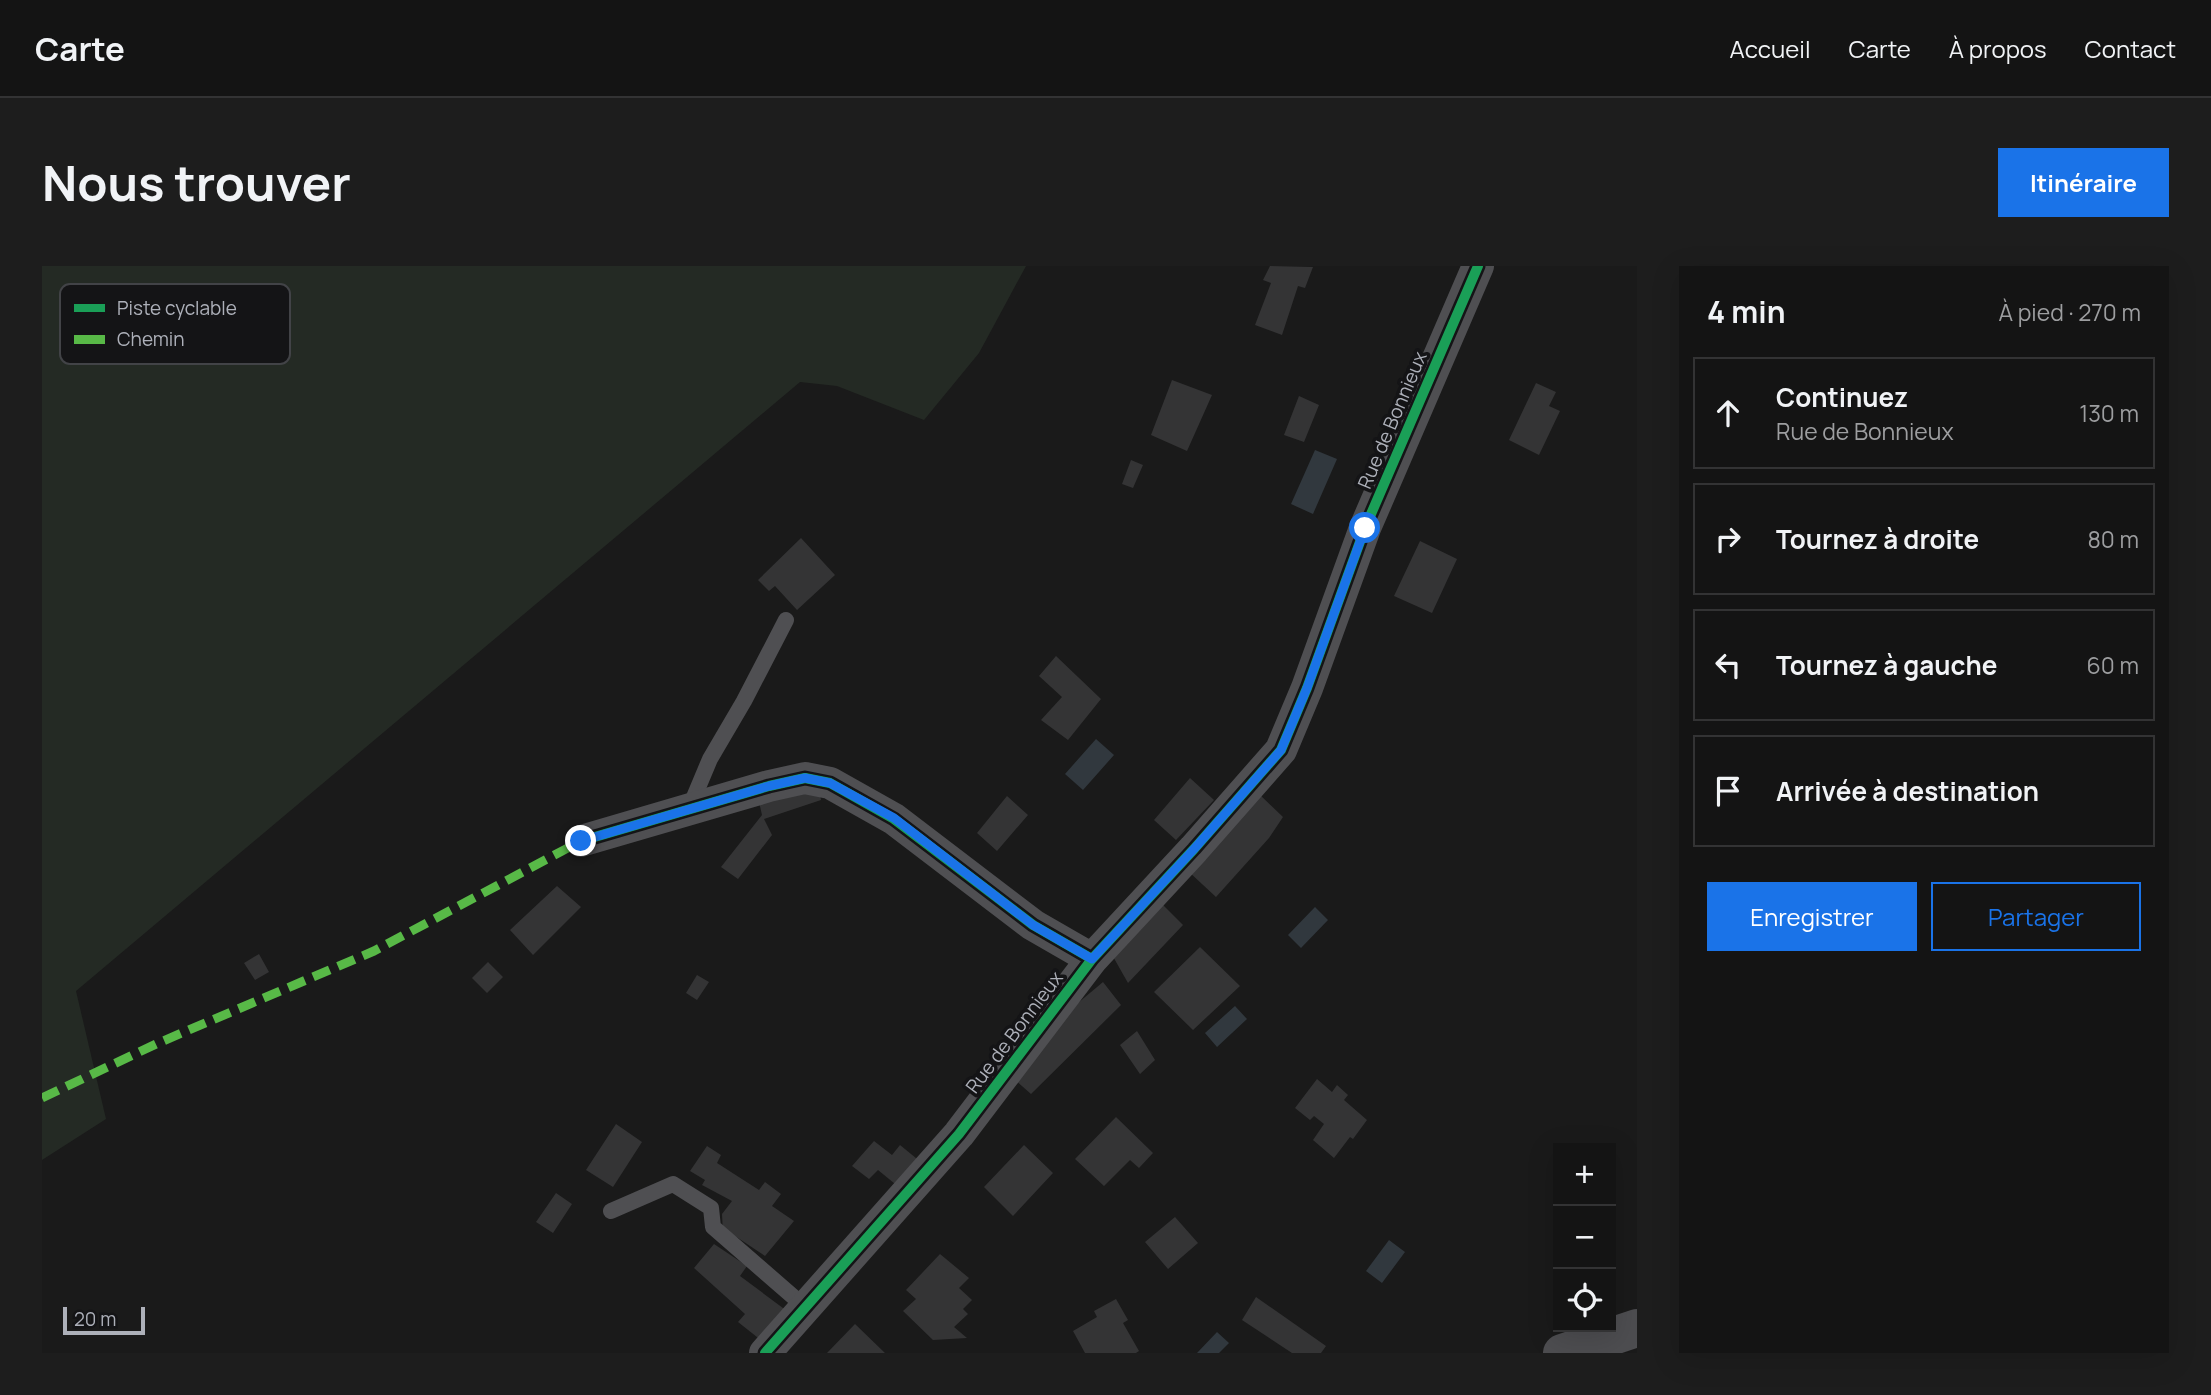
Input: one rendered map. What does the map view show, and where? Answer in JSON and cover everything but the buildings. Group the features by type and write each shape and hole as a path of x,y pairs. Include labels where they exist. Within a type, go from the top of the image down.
{"main road":[{"path":"1562,1353 1637,1328"}],"street":[{"name":"Rue de Bonnieux","path":"765,1353 959,1134 1092,959 1281,750 1307,688 1365,528 1478,266"},
{"path":"581,841 769,786 805,778 830,783 894,818 1033,925 1092,959"}],"lane":[{"path":"690,809 710,758 744,701 786,620"},
{"path":"611,1211 673,1184 711,1208 713,1227 805,1307"}],"shaded area":[{"path":"42,266 1026,266 979,353 924,420 837,386 800,382 76,991 106,1119 42,1160"},
{"path":"1315,450 1337,459 1313,514 1291,504"},
{"path":"1096,739 1114,755 1083,790 1065,774"},
{"path":"1315,907 1328,920 1301,948 1288,935"},
{"path":"1235,1006 1247,1019 1217,1047 1205,1033"},
{"path":"1389,1240 1405,1252 1382,1283 1366,1271"},
{"path":"1217,1332 1229,1343 1219,1353 1197,1353"}],"marked path":[{"path":"42,1098 156,1044 374,951 581,841"}],"cycle path":[{"path":"765,1353 959,1134 1092,959 1281,750 1307,688 1365,528 1478,266"},
{"path":"581,841 769,786 805,778 830,783 894,819 1033,925 1092,959"}],"route":[{"path":"581,841 769,786 805,778 830,783 894,818 1033,925 1092,959 1281,750 1307,688 1365,528"}]}
